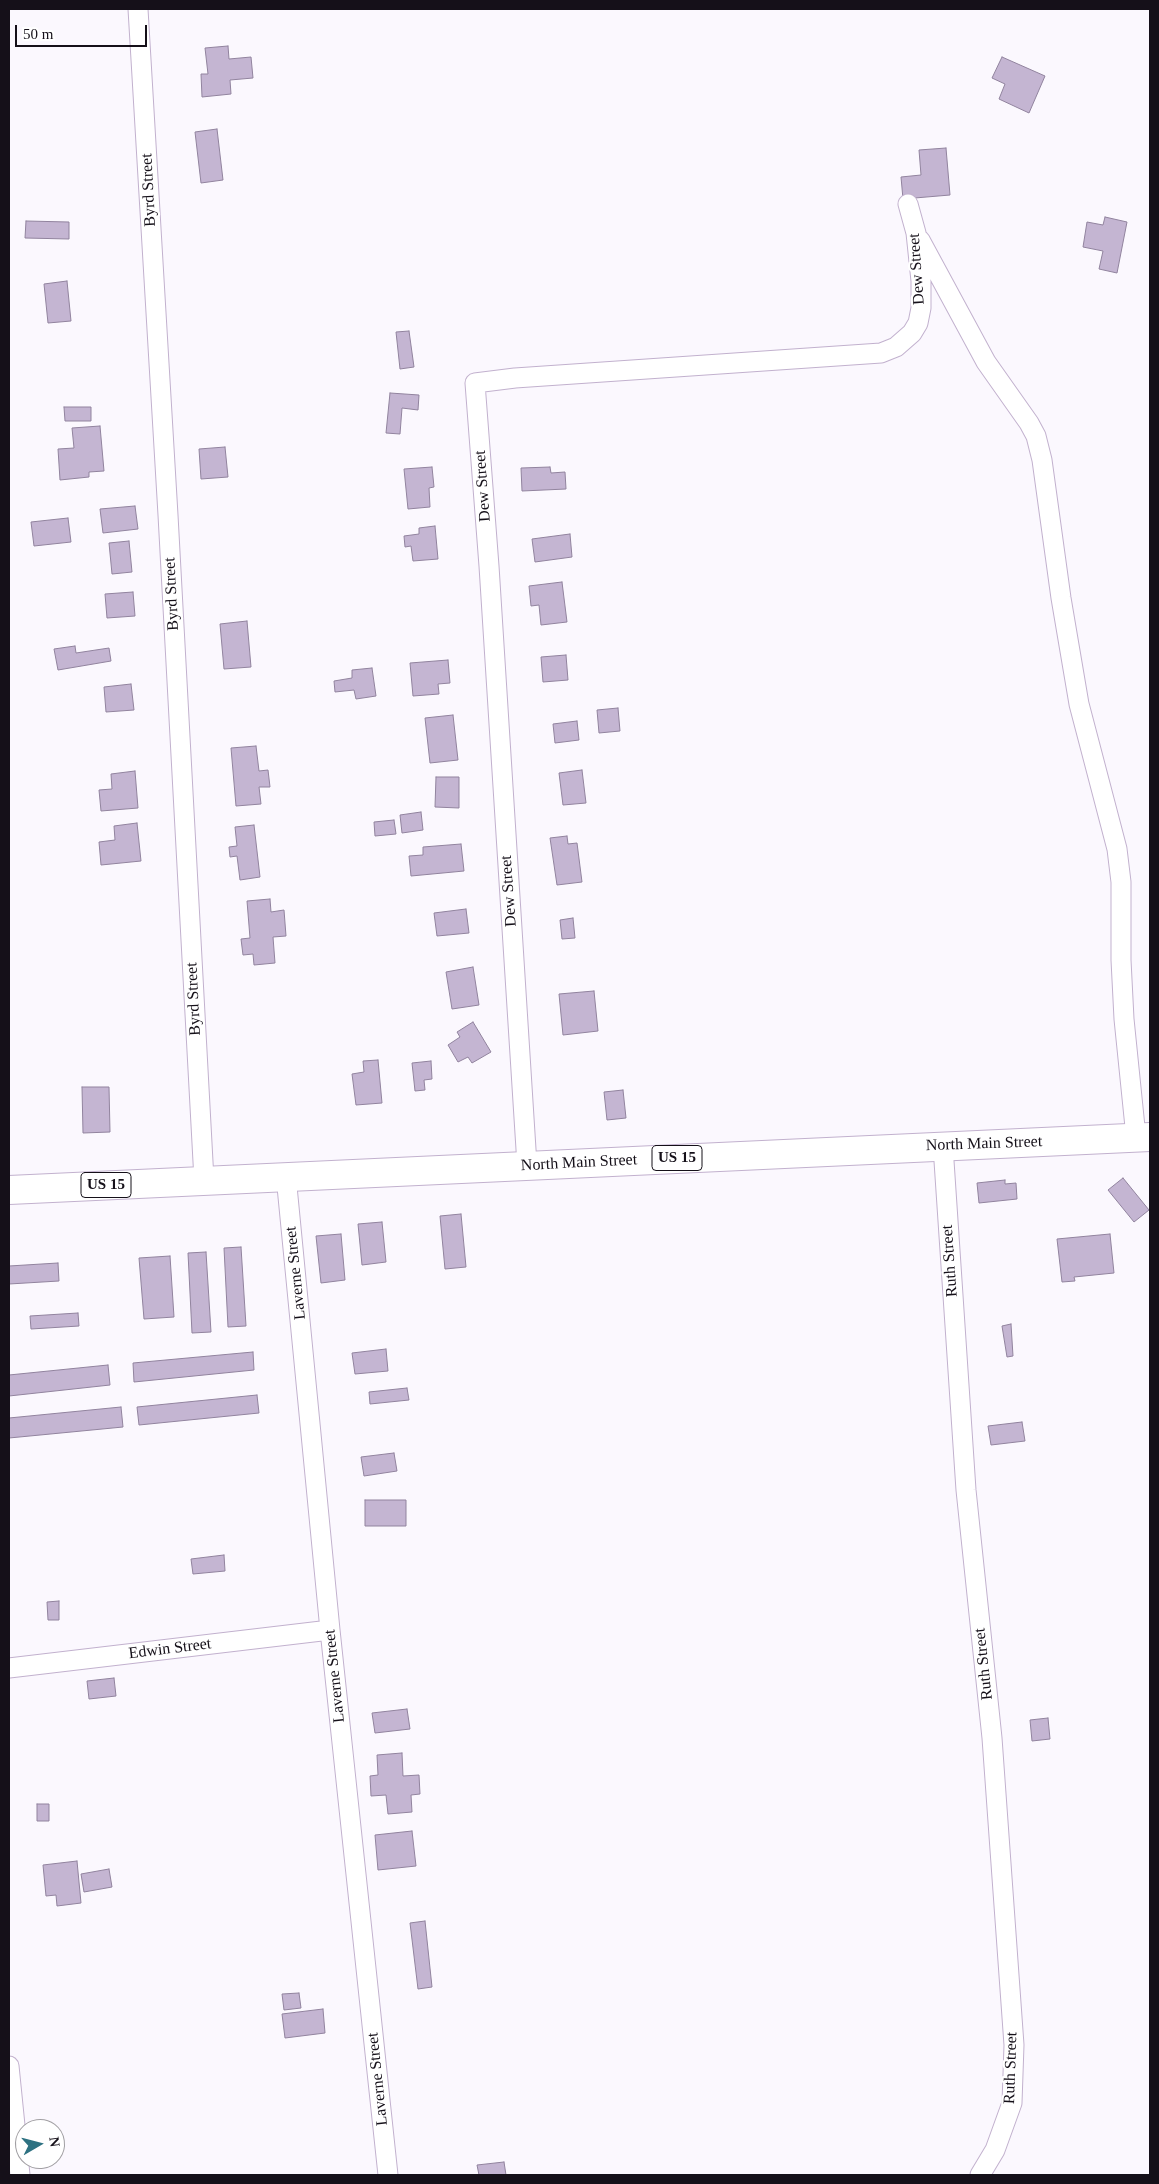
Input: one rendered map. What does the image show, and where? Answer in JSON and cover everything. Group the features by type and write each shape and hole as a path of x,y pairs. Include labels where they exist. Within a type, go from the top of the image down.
{"main road":[{"name":"North Main Street","path":"9,1190 1143,1137"}],"street":[{"name":"Byrd Street","path":"138,9 168,507 204,1180"},
{"name":"Dew Street","path":"527,1165 475,383 515,378 881,353 889,350 896,347 912,332 918,323 921,308 921,281 916,232 908,204"},
{"path":"916,232 986,362 1036,436 1042,460 1060,598 1079,704 1117,849 1121,882 1124,1019 1143,1137"},
{"name":"Ruth Street","path":"942,1146 966,1490 992,1738 1014,2046 1012,2103 995,2150 980,2175"},
{"name":"Laverne Street","path":"286,1176 330,1630 388,2175"},
{"name":"Edwin Street","path":"9,1668 330,1630"},
{"path":"9,2066 20,2175"}],"building":[{"path":"228,46 229,59 251,57 253,78 230,80 231,94 202,97 201,74 208,74 205,48"},
{"path":"1002,57 1045,76 1029,113 999,99 1005,84 992,78"},
{"path":"217,129 223,180 201,183 195,132"},
{"path":"946,148 950,195 903,199 901,177 921,175 919,150"},
{"path":"1105,217 1127,222 1117,273 1099,269 1103,251 1083,247 1087,222 1103,225"},
{"path":"26,221 69,222 69,239 25,238"},
{"path":"67,281 71,321 48,323 44,284"},
{"path":"409,331 414,367 400,369 396,332"},
{"path":"390,393 419,395 418,410 402,408 400,434 386,433"},
{"path":"64,407 91,407 91,421 65,421"},
{"path":"100,426 104,471 89,472 89,477 60,480 58,449 74,448 72,428"},
{"path":"225,447 228,477 201,479 199,449"},
{"path":"432,467 434,487 429,488 430,507 408,509 404,469"},
{"path":"550,467 551,473 565,472 566,489 522,491 521,468"},
{"path":"135,506 138,529 103,533 100,509"},
{"path":"68,518 71,542 34,546 31,522"},
{"path":"435,526 438,559 413,561 411,546 405,547 404,536 419,534 419,528"},
{"path":"570,534 572,557 535,562 532,539"},
{"path":"129,541 132,572 112,574 109,543"},
{"path":"562,582 567,622 541,625 539,605 531,606 529,586"},
{"path":"133,592 135,616 107,618 105,594"},
{"path":"247,621 251,667 224,669 220,624"},
{"path":"75,646 76,653 109,648 111,661 58,670 54,649"},
{"path":"566,655 568,680 543,682 541,657"},
{"path":"448,660 450,683 438,684 439,694 413,696 410,663"},
{"path":"372,668 376,696 356,699 354,690 335,692 334,681 352,678 352,670"},
{"path":"131,684 134,710 106,712 104,687"},
{"path":"618,708 620,731 599,733 597,710"},
{"path":"453,715 458,760 430,763 425,718"},
{"path":"577,721 579,740 555,743 553,724"},
{"path":"256,746 259,771 268,770 270,787 259,787 261,804 236,806 231,748"},
{"path":"582,770 586,803 563,805 559,773"},
{"path":"135,771 138,808 101,811 99,790 112,789 111,774"},
{"path":"436,777 459,777 459,808 435,807"},
{"path":"421,812 423,830 402,833 400,815"},
{"path":"394,820 396,834 375,836 374,822"},
{"path":"137,823 141,861 101,865 99,842 115,840 114,826"},
{"path":"254,825 260,877 240,880 237,856 230,857 229,847 237,846 235,827"},
{"path":"567,836 568,844 577,843 582,882 557,885 550,838"},
{"path":"461,844 464,871 411,876 409,856 423,855 423,847"},
{"path":"270,899 271,912 284,910 286,936 273,937 275,963 254,965 253,954 243,955 241,939 250,938 247,901"},
{"path":"466,909 469,933 437,936 434,913"},
{"path":"573,918 575,938 562,939 560,920"},
{"path":"473,967 479,1005 452,1009 446,972"},
{"path":"594,991 598,1031 563,1035 559,994"},
{"path":"473,1022 491,1052 472,1063 468,1057 458,1062 448,1045 460,1037 457,1032"},
{"path":"378,1060 382,1103 356,1105 352,1074 364,1072 363,1061"},
{"path":"431,1061 432,1079 424,1080 425,1090 415,1091 412,1063"},
{"path":"82,1087 109,1087 110,1132 83,1133"},
{"path":"623,1090 626,1118 607,1120 604,1092"},
{"path":"1123,1178 1149,1210 1134,1222 1108,1190"},
{"path":"1005,1180 1005,1184 1016,1183 1017,1199 979,1203 977,1183"},
{"path":"461,1214 466,1267 445,1269 440,1216"},
{"path":"382,1222 386,1262 362,1265 358,1224"},
{"path":"341,1234 345,1280 321,1283 316,1236"},
{"path":"1110,1234 1114,1273 1074,1277 1075,1281 1062,1282 1057,1239"},
{"path":"241,1247 246,1326 228,1327 224,1248"},
{"path":"206,1252 211,1332 192,1333 188,1253"},
{"path":"170,1256 174,1317 144,1319 139,1258"},
{"path":"58,1263 59,1281 9,1284 9,1266"},
{"path":"78,1313 79,1326 31,1329 30,1316"},
{"path":"1011,1324 1013,1356 1007,1357 1002,1326"},
{"path":"386,1349 388,1371 355,1374 352,1353"},
{"path":"253,1352 254,1370 134,1382 133,1363"},
{"path":"108,1365 110,1385 9,1396 9,1375"},
{"path":"407,1388 409,1400 370,1404 369,1392"},
{"path":"257,1395 259,1413 139,1425 137,1407"},
{"path":"121,1407 123,1427 9,1438 9,1418"},
{"path":"1022,1422 1025,1441 991,1445 988,1426"},
{"path":"394,1453 397,1471 364,1476 361,1457"},
{"path":"365,1500 406,1500 406,1526 365,1526"},
{"path":"224,1555 225,1571 193,1574 191,1559"},
{"path":"59,1601 59,1620 48,1620 47,1602"},
{"path":"114,1678 116,1696 89,1699 87,1681"},
{"path":"407,1709 410,1729 375,1733 372,1713"},
{"path":"1048,1718 1050,1739 1032,1741 1030,1720"},
{"path":"402,1753 403,1776 419,1775 420,1794 411,1795 412,1812 388,1814 386,1795 371,1796 370,1776 378,1775 377,1755"},
{"path":"37,1804 49,1804 49,1821 37,1821"},
{"path":"412,1831 416,1866 378,1870 375,1835"},
{"path":"77,1861 81,1903 57,1906 56,1895 46,1896 43,1865"},
{"path":"109,1869 112,1887 84,1892 81,1874"},
{"path":"425,1921 432,1987 418,1989 410,1923"},
{"path":"299,1993 301,2008 284,2010 282,1994"},
{"path":"323,2009 325,2033 285,2038 282,2014"},
{"path":"504,2162 506,2175 479,2175 477,2165"}]}
